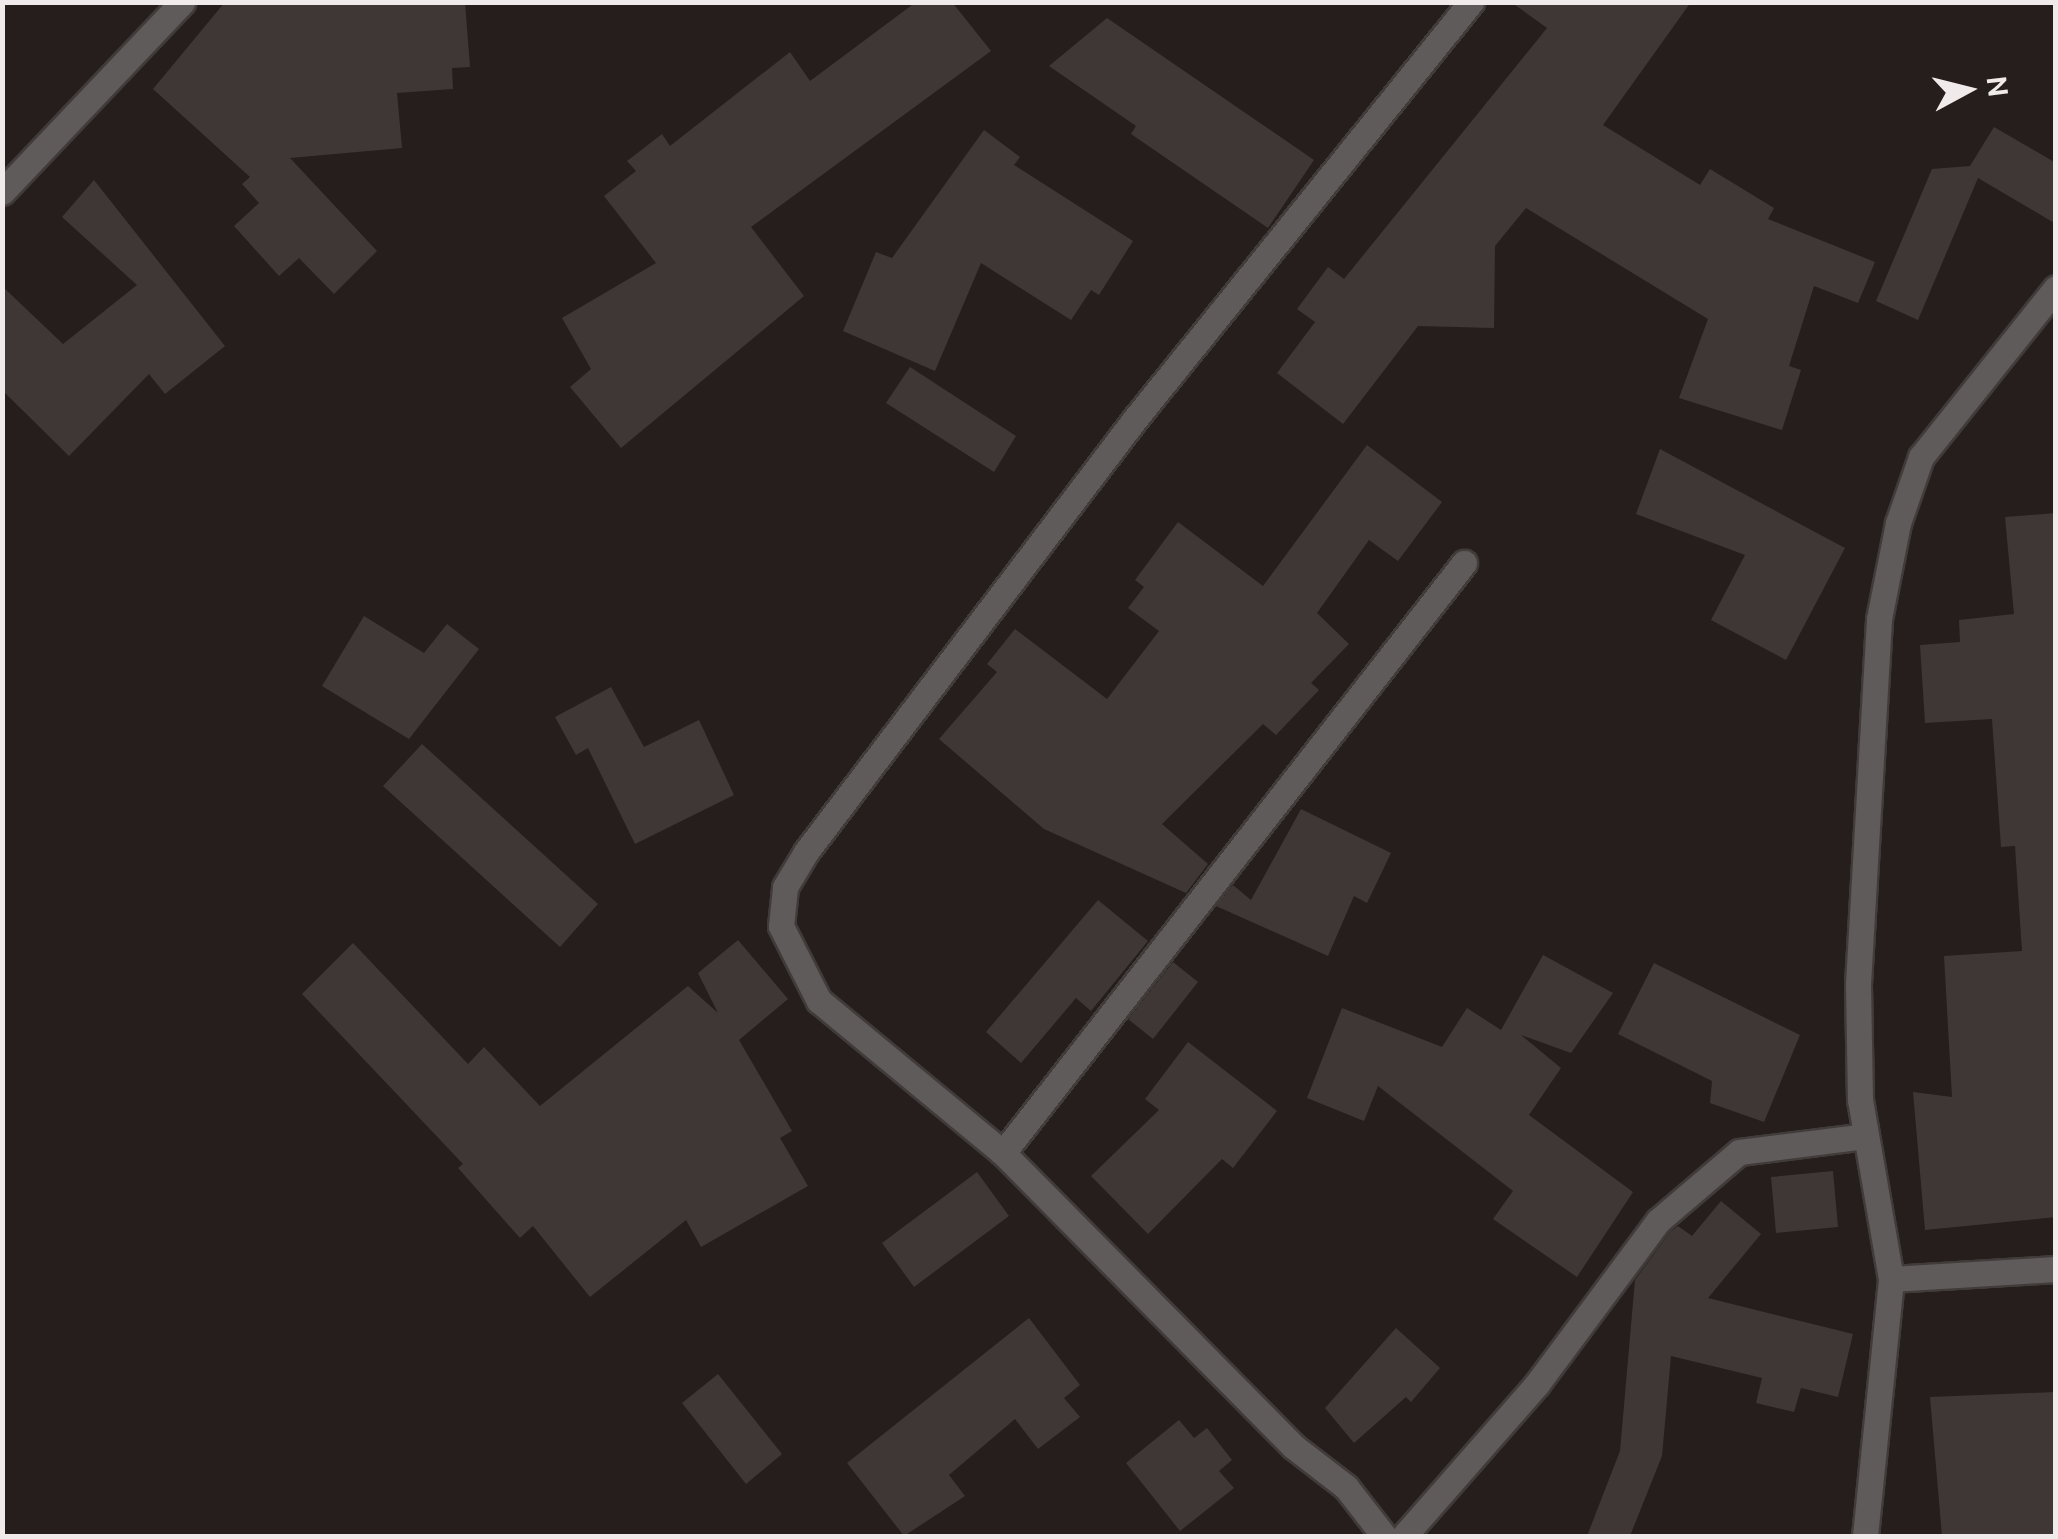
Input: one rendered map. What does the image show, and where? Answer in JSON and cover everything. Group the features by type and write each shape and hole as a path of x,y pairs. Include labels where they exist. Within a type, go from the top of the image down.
{"street":[{"path":"2,192 182,2"},
{"path":"1384,1536 1346,1487 1292,1446 1003,1153 820,1001 781,926 785,888 1135,419 1472,2"},
{"path":"1866,1536 1891,1279 1864,1136 1859,965 1880,620 1898,524 1921,457 1946,418 2056,288"},
{"path":"1003,1153 1464,562"},
{"path":"1404,1536 1537,1384 1658,1221 1739,1152 1864,1136"},
{"path":"1891,1279 2056,1270"}],"building":[{"path":"225,2 465,2 470,67 452,68 453,89 397,93 402,148 290,158 377,251 334,294 299,258 279,276 234,226 259,203 242,184 250,177 153,89"},
{"path":"916,2 952,2 991,51 751,227 804,296 621,448 570,387 591,369 562,318 656,263 604,196 636,171 627,161 662,134 670,146 790,52 810,81"},
{"path":"1511,2 1691,2 1603,125 1700,185 1710,169 1774,208 1768,219 1875,262 1858,303 1814,286 1789,366 1801,370 1782,430 1679,398 1708,319 1526,208 1495,246 1494,328 1418,326 1343,424 1277,373 1315,322 1297,309 1328,267 1344,279 1547,28"},
{"path":"1107,18 1314,160 1268,228 1131,134 1136,126 1049,66"},
{"path":"1994,127 2056,163 2056,224 1978,178 1918,320 1876,301 1932,169 1970,166"},
{"path":"984,130 1020,157 1014,165 1133,241 1099,295 1091,290 1071,320 981,263 935,371 843,331 876,252 892,258"},
{"path":"94,180 225,346 165,394 149,374 69,456 2,390 2,286 63,344 137,285 62,217"},
{"path":"910,367 1016,436 994,472 886,403"},
{"path":"1367,445 1442,502 1398,561 1369,540 1317,613 1349,644 1311,683 1319,690 1276,735 1263,724 1162,824 1208,864 1186,893 1044,829 939,739 997,672 987,664 1015,629 1107,699 1159,631 1128,608 1144,587 1135,580 1178,522 1263,586"},
{"path":"1660,449 1845,548 1786,660 1711,620 1745,555 1636,514"},
{"path":"2056,513 2056,1217 1925,1230 1913,1092 1952,1097 1944,956 2022,951 2015,846 2001,847 1992,719 1925,723 1920,645 1960,642 1959,620 2014,614 2005,517"},
{"path":"364,616 424,653 447,624 479,649 409,739 322,686"},
{"path":"611,687 644,747 699,720 734,795 635,844 588,748 576,755 555,717"},
{"path":"422,744 598,904 560,947 383,786"},
{"path":"1301,809 1391,853 1367,903 1354,896 1328,956 1216,906 1233,885 1251,900"},
{"path":"1098,900 1148,941 1091,1011 1076,998 1021,1063 986,1032"},
{"path":"738,940 788,999 739,1040 792,1131 780,1138 808,1186 701,1247 686,1220 590,1297 533,1226 520,1238 458,1168 463,1164 302,994 353,943 468,1064 484,1047 540,1106 688,986 718,1013 698,973"},
{"path":"1543,955 1613,993 1571,1053 1521,1035 1561,1068 1529,1115 1633,1192 1577,1277 1493,1219 1513,1191 1378,1086 1364,1121 1307,1098 1342,1008 1442,1047 1467,1008 1501,1030"},
{"path":"1173,962 1198,982 1153,1039 1128,1019"},
{"path":"1654,963 1800,1035 1764,1122 1710,1103 1712,1081 1618,1034"},
{"path":"1188,1042 1277,1111 1233,1168 1222,1159 1148,1234 1091,1176 1159,1110 1145,1099"},
{"path":"1833,1171 1838,1227 1776,1233 1771,1177"},
{"path":"977,1172 1009,1216 914,1287 882,1243"},
{"path":"1721,1201 1761,1234 1708,1298 1853,1334 1838,1397 1801,1388 1794,1412 1756,1403 1762,1378 1671,1356 1662,1456 1630,1536 1587,1536 1620,1451 1635,1280 1670,1232 1678,1226 1692,1236"},
{"path":"1029,1318 1080,1385 1064,1398 1080,1417 1038,1449 1015,1419 949,1475 965,1496 904,1536 847,1463"},
{"path":"1396,1328 1440,1368 1411,1402 1406,1397 1354,1443 1325,1408"},
{"path":"718,1374 782,1454 746,1484 682,1403"},
{"path":"2056,1392 2056,1536 1942,1536 1930,1397"},
{"path":"1179,1420 1194,1438 1207,1428 1232,1460 1219,1471 1234,1488 1180,1531 1126,1463"}]}
